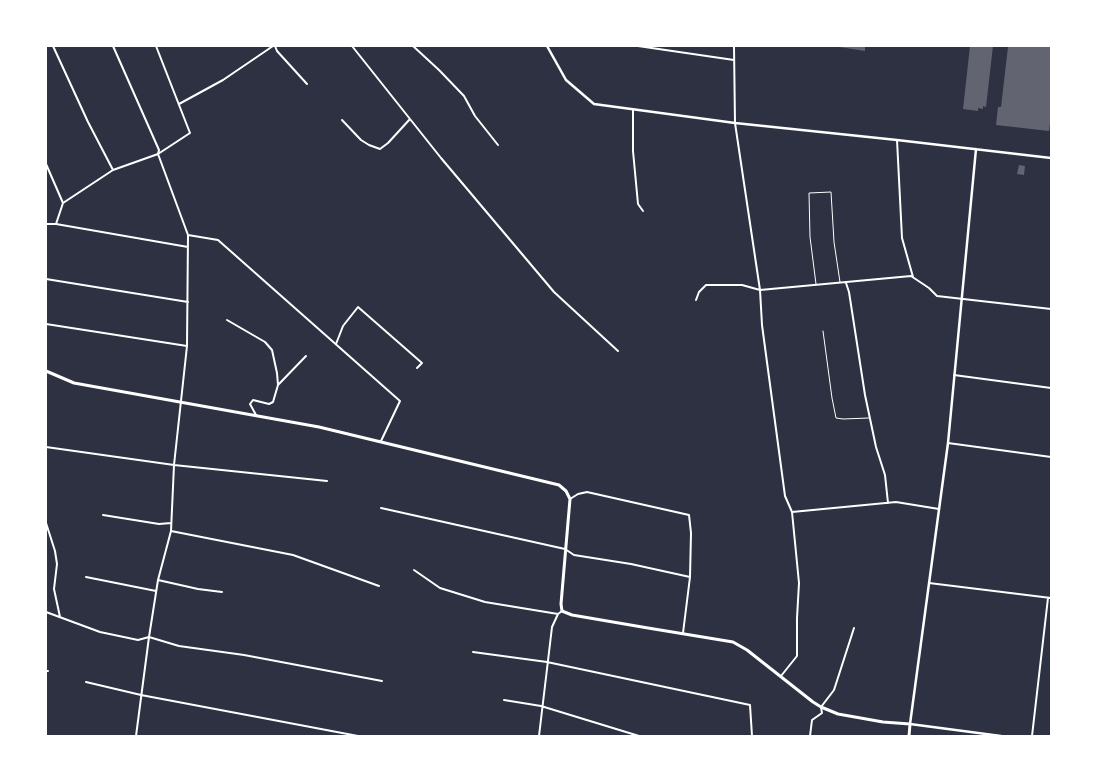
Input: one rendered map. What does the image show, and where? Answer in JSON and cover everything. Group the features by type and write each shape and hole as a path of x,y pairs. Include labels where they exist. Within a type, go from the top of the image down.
{"main road":[{"path":"46,371 74,383 319,427 381,441 559,486 566,491 570,499 561,604 562,611 602,620 733,642 747,650 780,677 820,706 838,714 883,722 910,724 909,736"}],"street":[{"path":"53,46 91,129 113,170"},
{"path":"113,46 159,150 158,154 188,235 187,346 174,465 171,531 156,591 136,736"},
{"path":"56,224 63,203 113,170 158,154 190,133 156,46"},
{"path":"179,104 223,80 274,46 307,84"},
{"path":"352,46 492,219 554,292 618,351"},
{"path":"413,46 464,96 475,116 498,145"},
{"path":"547,46 566,80 594,104 735,123 1051,158"},
{"path":"638,46 734,60"},
{"path":"734,46 735,123 760,290 762,325 785,496 792,512 799,583 797,656 780,677"},
{"path":"633,109 633,151 638,204 643,211"},
{"path":"342,120 361,140 380,149 388,143 410,119"},
{"path":"897,140 902,238 914,278"},
{"path":"976,150 948,443 910,724 1001,736"},
{"path":"46,164 63,203"},
{"path":"46,224 56,224 188,247"},
{"path":"188,235 218,240 400,401 381,441"},
{"path":"696,300 699,292 706,285 742,285 760,290 911,276 930,288 937,296 1051,309"},
{"path":"46,279 188,302"},
{"path":"845,282 849,292 864,395 876,447 885,475 888,503"},
{"path":"336,344 343,326 358,307 422,363 417,368"},
{"path":"227,320 265,342 272,350 278,385 273,402 269,404 253,400 250,404 256,415"},
{"path":"46,324 187,346"},
{"path":"278,385 306,356"},
{"path":"954,375 1051,388"},
{"path":"948,443 1051,457"},
{"path":"46,447 174,465 327,481"},
{"path":"570,499 578,494 587,492 689,515 691,533 690,577 682,633"},
{"path":"792,512 896,502 939,509"},
{"path":"380,508 565,549 574,555 631,564 690,577"},
{"path":"104,515 159,524 171,523"},
{"path":"46,523 55,551 57,564 54,589 60,618"},
{"path":"171,531 293,555 379,586"},
{"path":"414,570 440,588 455,593 485,602 558,614"},
{"path":"86,577 156,591"},
{"path":"158,580 198,589 222,592"},
{"path":"929,583 1049,598 1032,736"},
{"path":"538,736 552,627 558,614 562,611"},
{"path":"46,612 100,632 138,640 149,637 179,646 244,655 382,681"},
{"path":"810,736 812,720 822,713 820,706 834,690 854,628"},
{"path":"473,652 547,662 750,705 752,736"},
{"path":"86,682 141,695 358,736"},
{"path":"504,700 541,706 639,736"}],"lane":[{"path":"816,285 810,237 808,193 831,192 834,242 840,283"},
{"path":"824,331 832,398 836,418 843,420 870,418"}],"building":[{"path":"833,46 865,46 865,51"},
{"path":"970,46 993,46 986,107 983,106 983,109 978,108 978,111 963,109"},
{"path":"1009,46 1051,46 1051,116 1049,131 996,125 998,107 1001,107"},
{"path":"1019,165 1025,166 1024,175 1017,174"}]}
